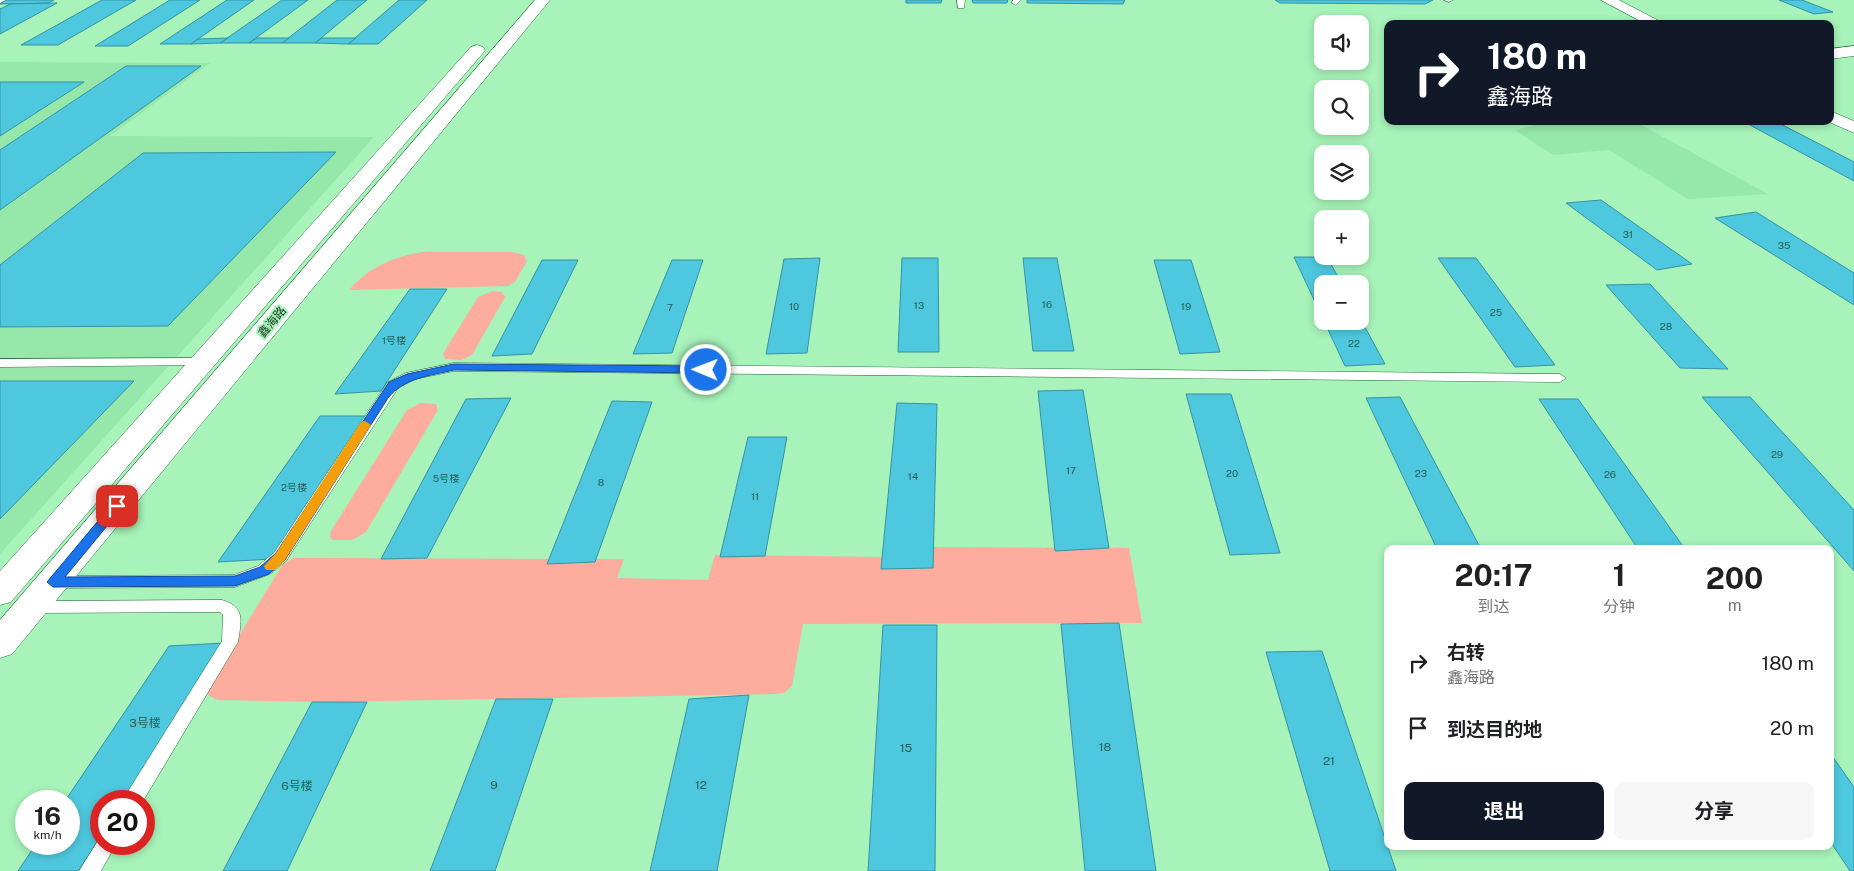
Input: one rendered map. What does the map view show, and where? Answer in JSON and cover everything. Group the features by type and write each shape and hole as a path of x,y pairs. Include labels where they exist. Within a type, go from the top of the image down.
{"street":[{"path":"0,593 201,362 522,0"},
{"name":"鑫海路","path":"0,644 543,0"},
{"path":"1602,2 1631,20"},
{"path":"1602,2 1648,20"},
{"path":"1834,54 1854,52"},
{"path":"1834,106 1854,116"},
{"path":"1834,118 1854,128"}],"lane":[{"path":"0,363 201,362"},
{"path":"53,582 235,581 264,570 280,557 393,385 411,376 454,367 1560,378"},
{"path":"31,607 222,606 231,611 233,621 230,642 139,790"},
{"path":"89,871 99,855"}],"shaded area":[{"path":"0,62 210,63 110,136 374,137 0,554"},
{"path":"1537,125 1641,125 1768,194 1688,199 1609,150 1553,155 1515,130"},
{"path":"424,252 513,252 524,255 527,261 515,282 508,286 349,290 365,275 383,264 402,256"},
{"path":"493,291 502,292 505,297 472,355 461,360 445,359 443,354 478,297"},
{"path":"421,403 436,404 438,410 366,532 352,540 332,540 330,536 331,531 407,410"},
{"path":"934,547 1129,548 1142,623 803,624 792,686 784,693 774,694 318,702 218,700 206,694 207,688 283,564 294,558 624,559 617,578 708,580 715,555 882,557 882,569 932,568"}],"building":[{"path":"6,0 54,0 48,3 0,4"},
{"path":"102,0 136,0 58,45 21,45"},
{"path":"170,0 200,0 128,46 95,46"},
{"path":"227,0 254,0 191,44 160,44"},
{"path":"282,0 308,0 249,43 220,43"},
{"path":"337,0 367,0 315,43 282,43"},
{"path":"399,0 427,0 378,44 348,44"},
{"path":"906,0 942,0 941,3 906,3"},
{"path":"972,0 1008,0 1007,3 973,3"},
{"path":"1027,0 1125,0 1123,4 1027,3"},
{"path":"1275,0 1433,0 1425,4 1280,3"},
{"path":"1779,0 1802,0 1833,12 1814,14"},
{"path":"57,3 0,34 0,9 10,4"},
{"path":"228,38 220,43 191,44 198,39"},
{"path":"257,38 289,38 282,43 249,43"},
{"path":"322,38 356,38 348,44 315,43"},
{"path":"126,66 201,66 0,210 0,150"},
{"path":"0,82 84,82 0,136"},
{"path":"1750,125 1783,125 1854,162 1854,181"},
{"path":"336,152 168,326 0,327 0,265 143,153"},
{"path":"1601,200 1692,264 1657,270 1566,203"},
{"path":"1756,212 1854,273 1854,305 1715,218"},
{"path":"1294,257 1314,257 1314,265 1331,265 1337,275 1314,275 1314,300"},
{"path":"820,258 807,353 766,354 784,259"},
{"path":"902,258 938,258 939,352 898,352"},
{"path":"1023,258 1057,258 1074,351 1033,351"},
{"path":"1438,258 1476,258 1555,365 1515,367"},
{"path":"542,260 578,260 532,354 492,356"},
{"path":"672,260 703,260 672,353 633,354"},
{"path":"1154,260 1191,260 1220,352 1180,354"},
{"path":"1650,284 1728,369 1680,368 1606,285"},
{"path":"410,289 447,289 381,391 335,394"},
{"path":"1328,330 1367,330 1385,364 1345,366"},
{"path":"0,381 134,381 0,519"},
{"path":"1083,390 1109,548 1055,551 1038,391"},
{"path":"1186,394 1231,394 1280,553 1230,555"},
{"path":"1400,397 1479,545 1435,545 1366,398"},
{"path":"1702,397 1750,397 1854,510 1854,571 1834,548 1834,545 1831,545"},
{"path":"511,398 427,558 381,559 466,399"},
{"path":"1539,399 1578,399 1682,545 1635,545"},
{"path":"612,401 652,402 595,562 547,564"},
{"path":"897,403 937,404 933,568 881,569"},
{"path":"320,416 366,416 272,559 218,562"},
{"path":"748,437 787,437 765,556 720,557"},
{"path":"1119,623 1156,871 1085,871 1061,624"},
{"path":"883,625 937,625 935,871 868,871"},
{"path":"224,643 131,790 90,790 90,855 80,871 18,871 29,855 80,855 80,790 72,790 169,646"},
{"path":"1322,651 1384,835 1384,850 1389,850 1396,871 1330,871 1266,652"},
{"path":"749,695 717,871 650,871 689,699"},
{"path":"496,699 553,699 495,871 430,871"},
{"path":"312,702 367,702 287,871 223,871"},
{"path":"1834,759 1854,787 1854,871 1850,871 1834,847"}],"slow traffic":[{"path":"270,566 280,557 365,425"}],"route":[{"path":"117,506 53,582 235,581 248,578 264,570 280,557 384,396 393,385 411,376 454,367 706,370"}]}
